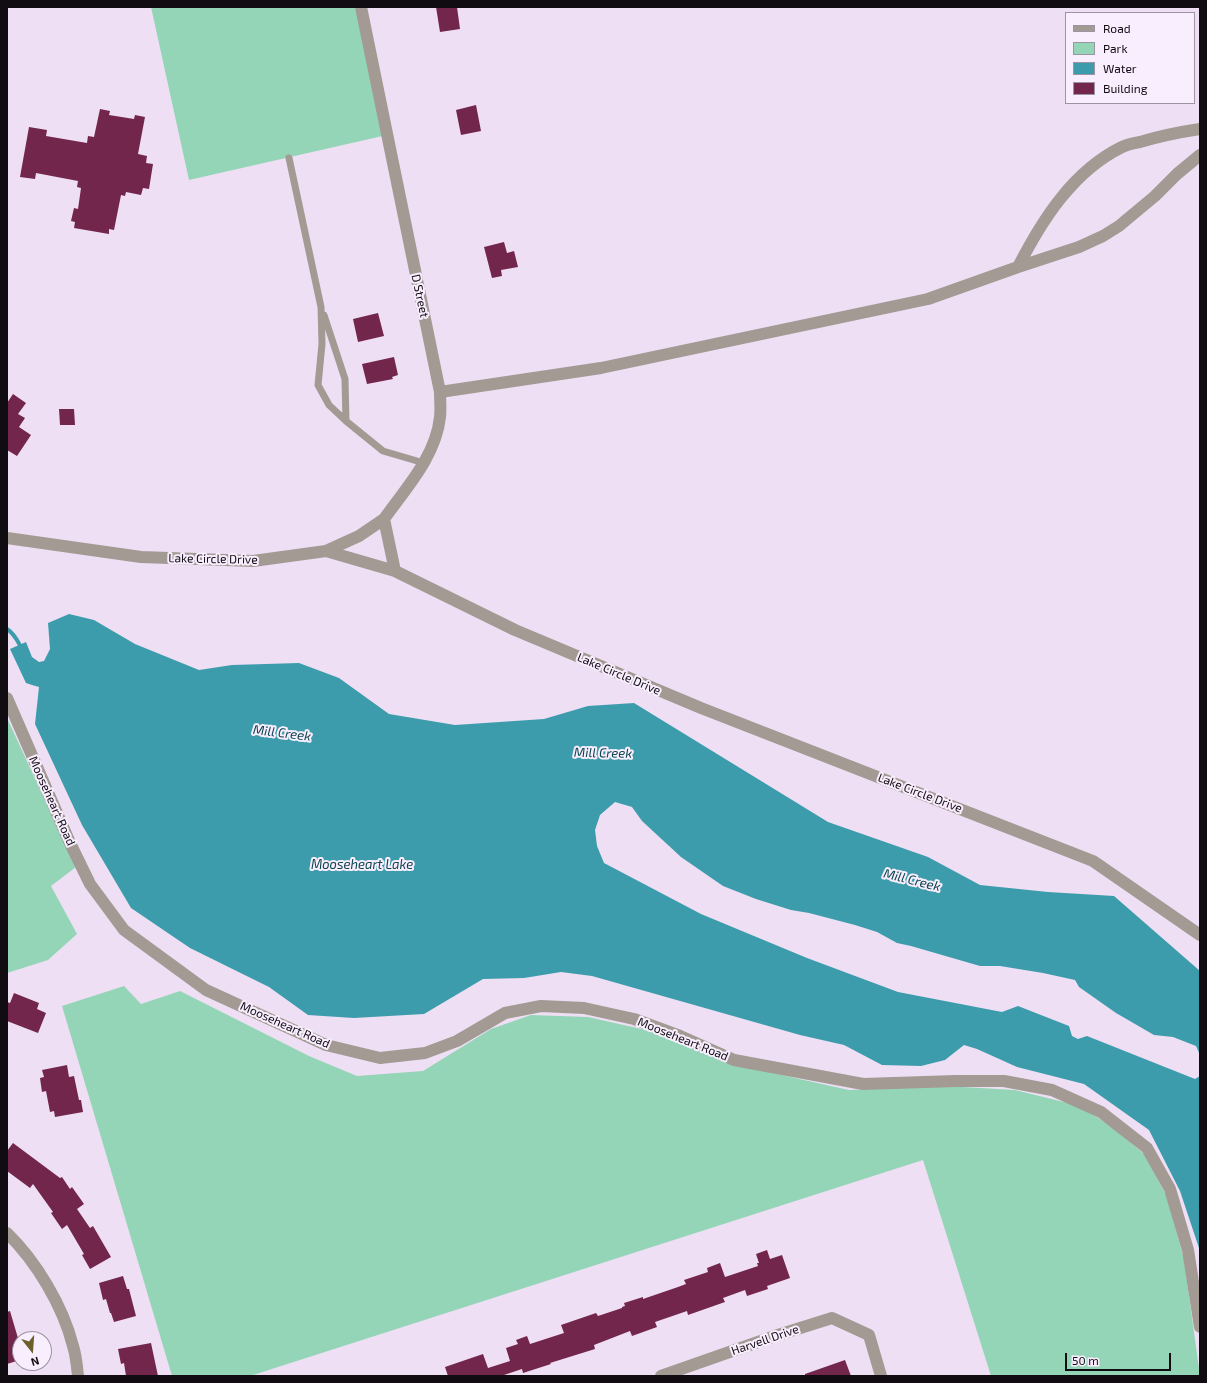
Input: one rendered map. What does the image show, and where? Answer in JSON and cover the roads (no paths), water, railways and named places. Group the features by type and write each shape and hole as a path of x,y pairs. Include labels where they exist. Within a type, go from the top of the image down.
{"street":[{"name":"D Street","path":"361,7 440,392 440,418 434,442 424,463 384,519"},
{"path":"1018,267 1031,241 1059,199 1078,179 1100,161 1123,146 1158,137 1200,129"},
{"path":"440,392 601,368 920,301 1079,247 1103,236 1119,226 1200,155"},
{"path":"326,551 358,536 384,519 395,571"},
{"name":"Lake Circle Drive","path":"7,538 141,557 254,561 326,551 395,571 515,630 693,705 1094,861 1200,935"},
{"name":"Mooseheart Road","path":"7,698 70,843 90,884 124,930 206,990 326,1045 380,1058 425,1053 457,1041 506,1013 541,1006 584,1008 634,1019 680,1036 734,1060 863,1084 1004,1081 1052,1090 1101,1112 1146,1148 1170,1188 1188,1250 1200,1327"},
{"path":"7,1232 41,1274 59,1308 73,1345 78,1376"},
{"name":"Harvell Drive","path":"661,1376 778,1335 832,1318 869,1335 881,1376"}],"lane":[{"path":"289,158 321,307 345,379 346,421"},
{"path":"321,307 322,344 318,384 328,405 383,451 424,463"}],"water":[{"name":"Mooseheart Lake","path":"69,614 94,620 135,644 199,670 232,665 299,663 339,678 389,714 455,725 544,719 588,706 634,703 828,822 928,857 980,885 1048,892 1114,896 1200,971 1200,1055 1196,1046 1173,1037 1154,1035 1116,1013 1079,987 1075,980 1000,966 980,966 897,943 877,932 809,913 791,910 756,899 723,886 681,857 642,821 632,807 615,802 600,815 595,830 597,846 604,863 701,914 807,958 898,992 1002,1012 1018,1006 1069,1026 1072,1036 1078,1039 1087,1036 1195,1079 1200,1076 1200,1251 1180,1191 1149,1130 1084,1084 1017,1067 977,1049 964,1045 945,1060 921,1066 882,1065 844,1045 800,1035 592,976 561,972 524,978 483,979 424,1014 354,1018 308,1015 269,987 190,948 131,908 82,825 35,724 39,687 26,683 10,649 26,642 32,657 39,662 44,661 50,649 48,623"}],"waterway":[{"path":"7,629 14,636 22,649"}],"water label":[{"name":"Mill Creek","path":"282,733"},
{"name":"Mill Creek","path":"603,753"},
{"name":"Mill Creek","path":"912,880"}]}
